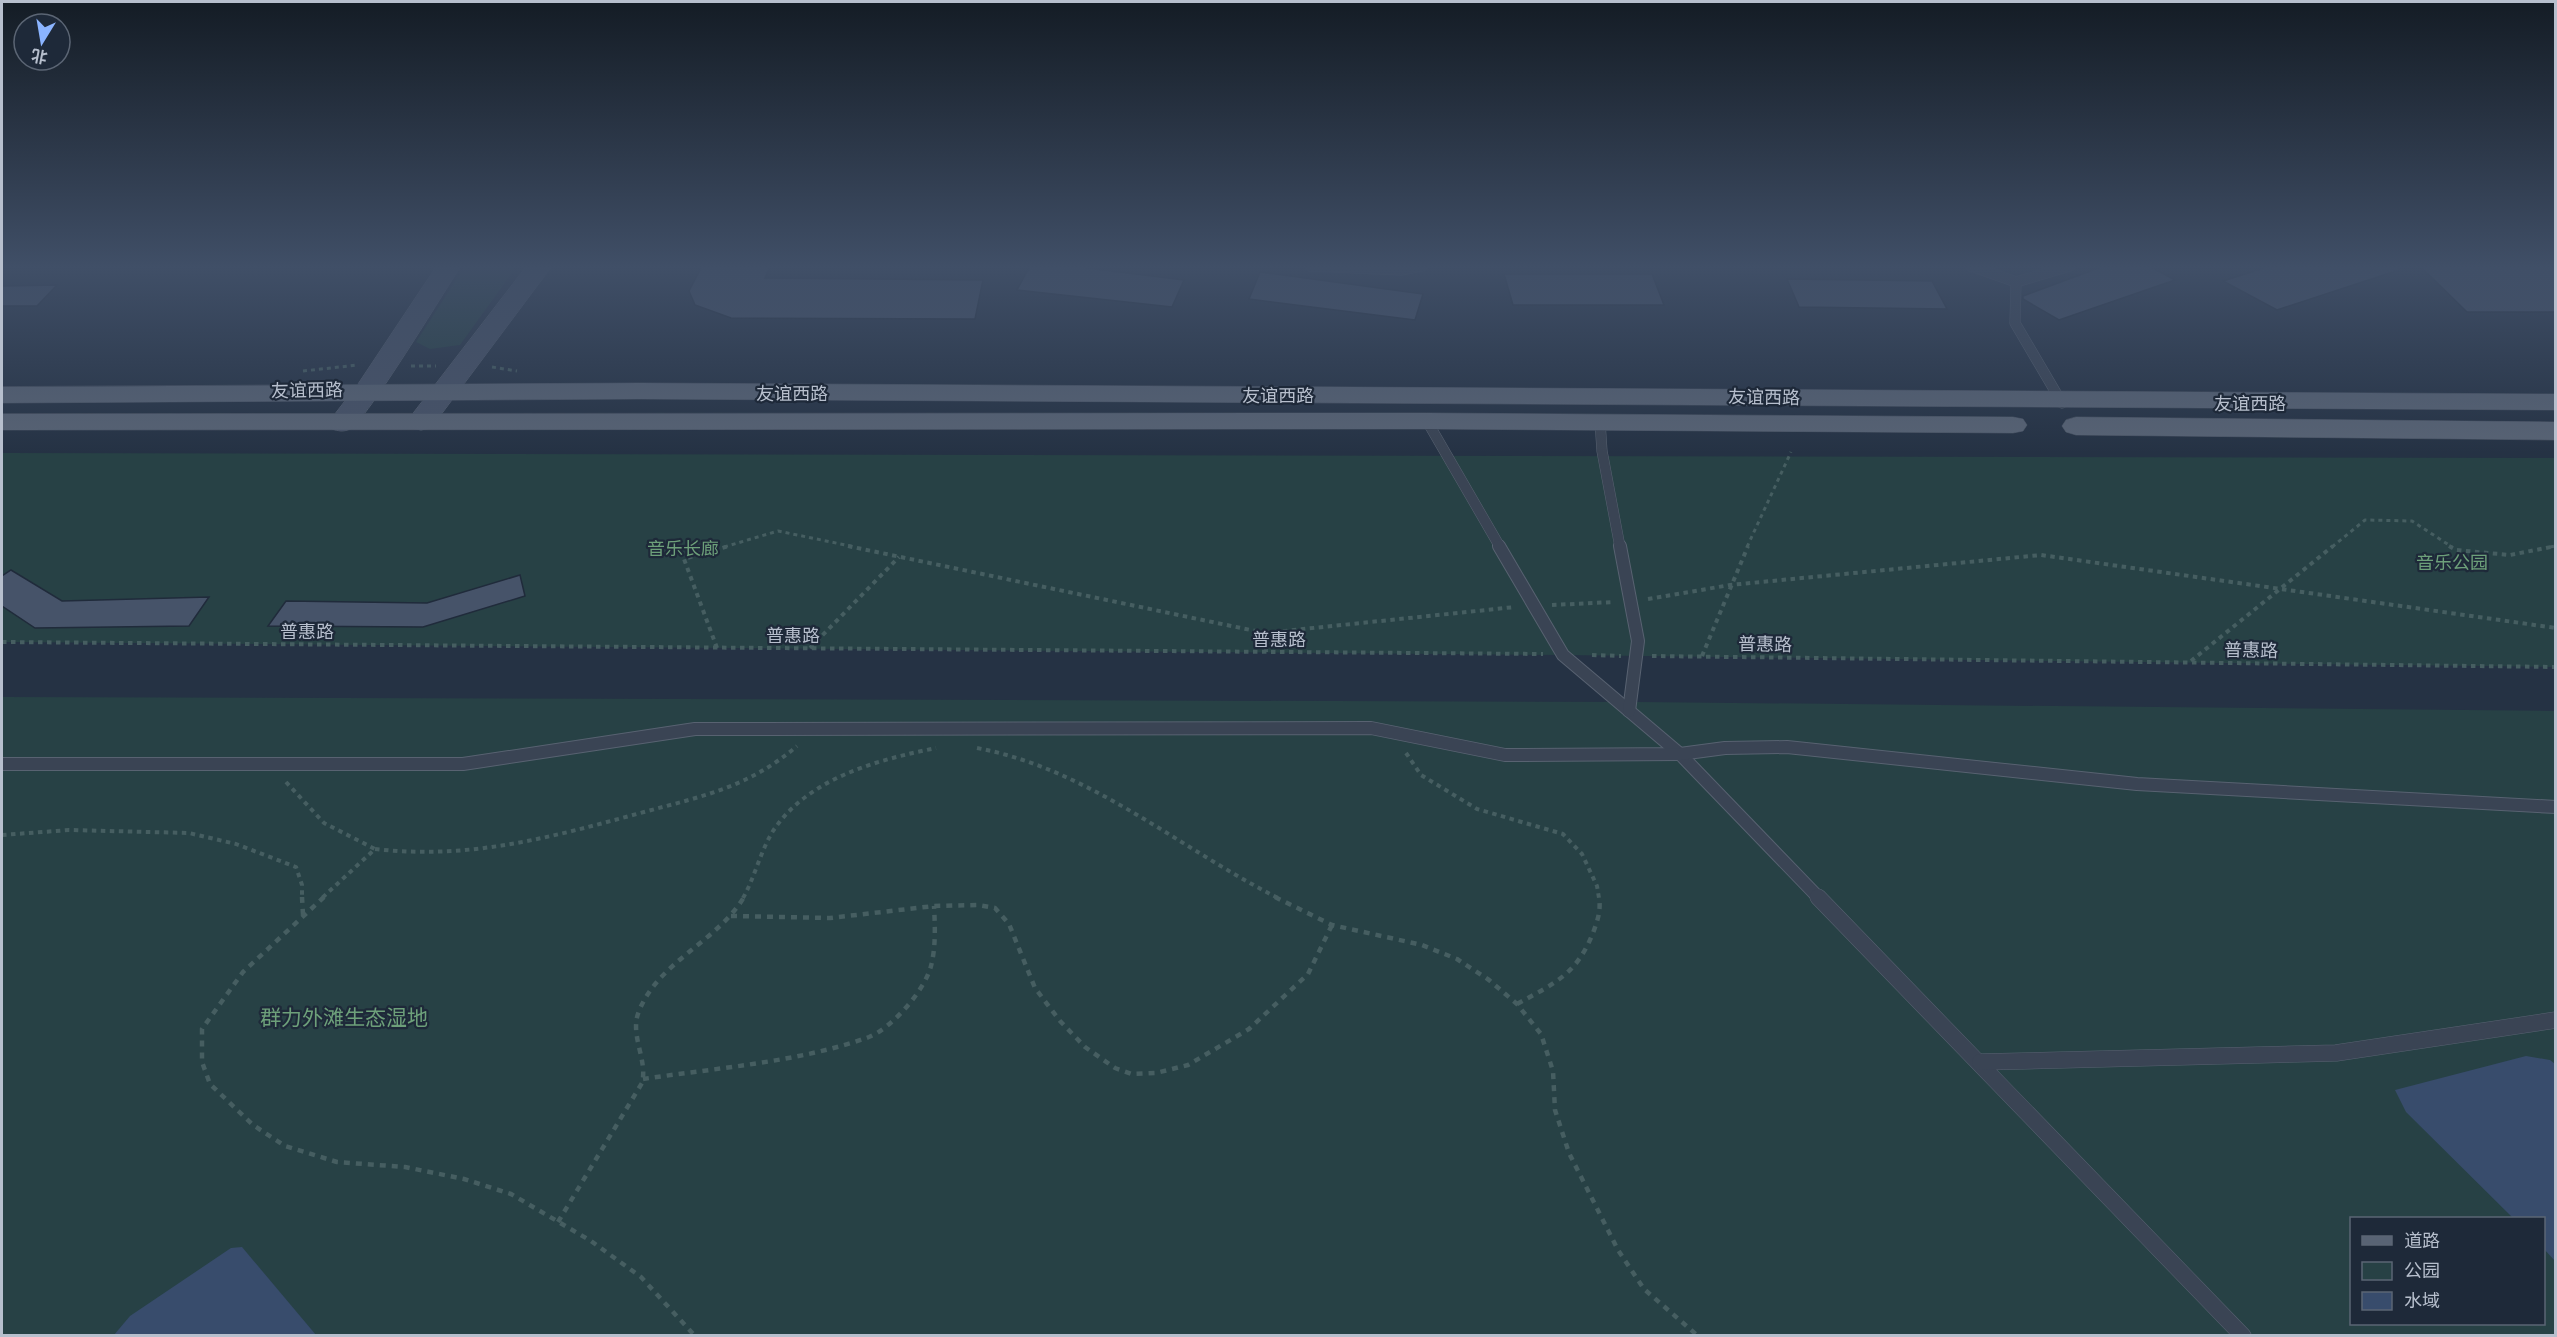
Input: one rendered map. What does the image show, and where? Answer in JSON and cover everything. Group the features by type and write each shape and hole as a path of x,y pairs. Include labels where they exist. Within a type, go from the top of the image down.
{"main road":[{"path":"342,423 368,389 408,328"},
{"path":"421,422 492,328"},
{"name":"友谊西路","path":"2,395 368,389 443,392 1718,397 2062,403 2556,402"},
{"name":"友谊西路","path":"2,422 1600,421 2556,431"}],"lane":[{"path":"2018,328 2062,403"},
{"path":"1427,421 1563,655 1680,754 2243,1335"},
{"path":"1600,421 1602,451 1638,642 1629,711"},
{"path":"2,764 463,764 695,729 1371,728 1505,755 1680,754 1725,748 1787,747 2137,784 2556,807"},
{"path":"1980,1062 2336,1053 2556,1020"}],"path":[{"path":"1702,656 1730,585 1791,452"},
{"path":"2190,662 2365,520 2412,521 2456,550 2510,555 2556,546"},
{"path":"717,648 684,559 778,531 1265,633 1534,605 1629,602 1730,585 2041,555 2556,628"},
{"path":"809,649 900,556"},
{"path":"1265,633 1266,652"},
{"name":"普惠路","path":"2,642 1702,656 2556,667"},
{"path":"272,764 294,794 324,823 375,849 422,854 492,848 616,820 737,786 774,766 817,729"},
{"path":"1391,732 1421,775 1477,808 1563,834 1582,854 1597,886 1601,912 1584,955 1561,980 1517,1004"},
{"path":"967,746 998,752 1074,779 1126,808 1232,875 1332,925 1422,945 1457,959 1489,980 1517,1004 1542,1034 1553,1071 1555,1110 1569,1153 1618,1250 1644,1289 1698,1335"},
{"path":"558,1222 636,1096 643,1079 636,1033 638,1013 652,988 677,962 731,916 746,895 773,831 791,806 812,791 892,756 940,748"},
{"path":"2,835 69,830 189,833 236,844 296,867 302,885 303,916"},
{"path":"375,849 243,972 202,1029 202,1062 210,1084 253,1125 285,1146 337,1162 405,1167 464,1179 512,1194 591,1241 641,1277 695,1335"},
{"path":"731,916 830,918 934,906 978,905 995,908 1009,924 1035,988 1060,1021 1100,1058 1115,1068 1132,1074 1156,1073 1188,1065 1248,1029 1308,974 1332,925"},
{"path":"643,1079 803,1054 871,1036 896,1017 919,992 932,966 934,906"}],"green space":[{"path":"425,328 472,328 460,345 430,349 416,342"},
{"name":"音乐公园","path":"2,453 2555,458 2555,667 1563,655 2,642"},
{"name":"群力外滩生态湿地","path":"2,697 1640,702 2555,711 2555,1335 2,1336"}],"water":[{"path":"2526,1056 2550,1060 2555,1064 2555,1261 2545,1250 2545,1217 2512,1217 2406,1112 2395,1090"},
{"path":"242,1247 316,1335 114,1335 130,1316 231,1248"}],"building":[{"path":"11,570 62,601 209,597 189,626 35,628 2,606 2,576"},
{"path":"520,575 525,596 423,627 268,626 286,601 427,603"}],"park label":[{"name":"音乐长廊","path":"683,548"}]}
